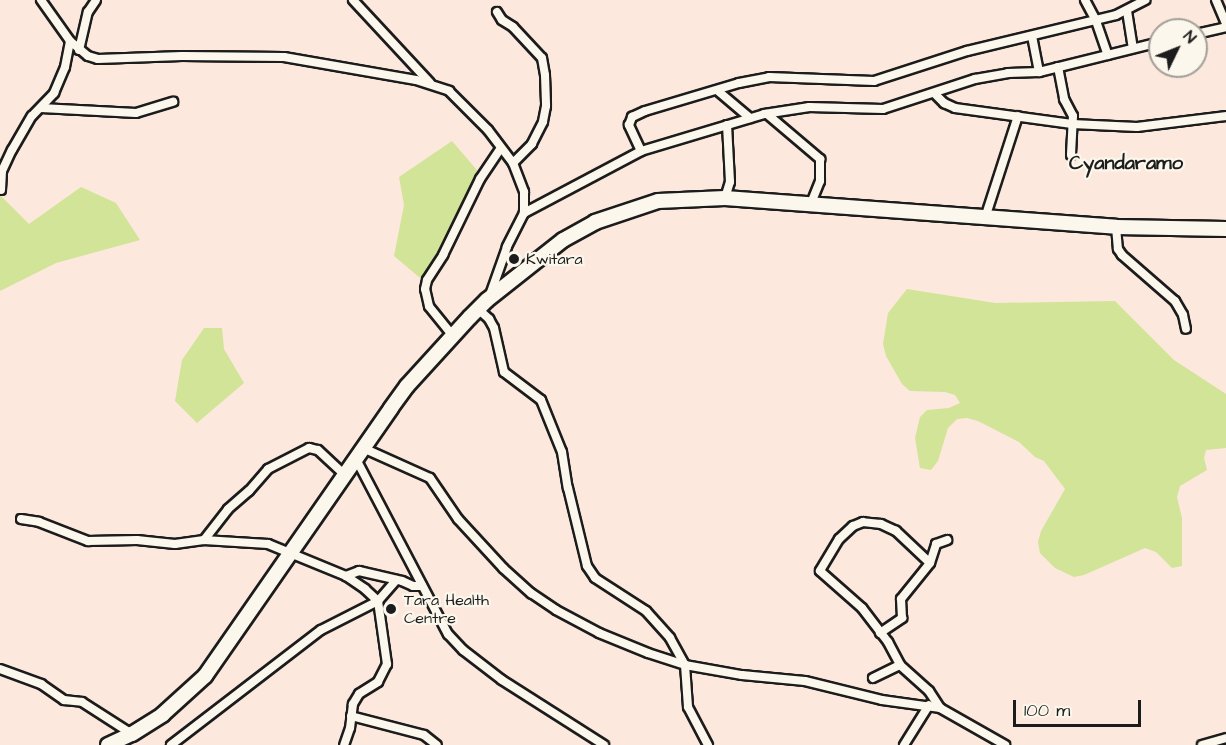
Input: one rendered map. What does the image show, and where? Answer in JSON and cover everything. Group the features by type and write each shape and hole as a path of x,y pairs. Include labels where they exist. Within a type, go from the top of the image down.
{"highway":[{"path":"108,745 132,734 162,715 205,676 407,386 453,336 482,305 563,240 595,222 658,201 725,198 1116,227 1226,229"}],"street":[{"path":"41,0 70,41 88,56 117,60 182,56 284,57 431,83 449,91 462,102 513,163 524,192 524,213 482,305 494,328 504,372 542,400 562,452 568,488 587,566 595,578 646,611 669,638 686,665 688,707 708,745"},
{"path":"79,50 88,12 96,0"},
{"path":"353,0 431,83"},
{"path":"1085,0 1096,21 1108,55"},
{"path":"641,151 629,125 632,117 718,91 769,77 874,81 921,64 1096,21 1127,11 1145,0"},
{"path":"1208,30 1226,25 1216,0"},
{"path":"1127,11 1133,48"},
{"path":"497,12 502,20 513,27 542,58 545,75 546,106 543,122 532,144 513,163"},
{"path":"1032,36 1040,72"},
{"path":"1,190 2,171 32,116 54,93 65,67 70,41"},
{"path":"524,213 641,151 750,118 809,107 883,109 935,94 975,79 1008,73 1040,72 1148,45"},
{"path":"1058,67 1064,99 1073,116 1071,155"},
{"path":"718,91 750,118"},
{"path":"935,94 944,103 955,108 1072,124 1137,127 1226,116"},
{"path":"41,108 136,113 173,102"},
{"path":"767,114 820,159 820,181 811,203"},
{"path":"985,218 1018,116"},
{"path":"725,198 730,182 727,125"},
{"path":"453,336 429,306 425,289 427,280 447,248 480,179 501,148"},
{"path":"1116,227 1118,249 1122,255 1175,301 1183,315 1186,329"},
{"path":"204,540 228,509 249,491 268,469 309,448 318,450 344,474"},
{"path":"360,453 430,478 458,519 503,568 531,593 556,610 599,633 648,653 686,665 742,675 806,681 882,700 940,708 1005,745"},
{"path":"360,453 422,586 448,634 463,650 538,706 604,745"},
{"path":"21,519 39,522 87,541 137,540 175,544 204,540 268,544 346,576 378,601 387,664 378,682 359,694 352,704 344,745"},
{"path":"930,563 896,531 881,524 863,522 853,526 839,539 820,571 862,608 894,651 900,665 929,691 940,708"},
{"path":"880,633 902,618 901,599 930,563 936,544 947,540"},
{"path":"346,576 359,571 412,586 422,586"},
{"path":"171,745 321,630 378,601 396,580"},
{"path":"873,678 900,665"},
{"path":"0,669 41,684 64,700 82,702 132,734"},
{"path":"903,745 929,705"},
{"path":"351,716 424,735 437,745"},
{"path":"1202,745 1226,738"}],"green space":[{"path":"452,141 482,176 427,280 419,277 394,256 404,205 399,177"},
{"path":"81,187 116,203 140,240 56,263 0,291 0,195 29,224"},
{"path":"907,289 995,303 1115,301 1174,360 1226,394 1226,448 1206,450 1204,458 1207,470 1180,486 1177,497 1182,518 1182,566 1172,568 1156,552 1145,548 1084,575 1074,577 1055,568 1040,553 1038,542 1041,531 1065,489 1044,461 1035,457 1019,442 978,421 967,418 957,419 948,428 938,461 931,470 920,468 915,438 920,417 927,410 949,408 960,403 955,395 945,392 910,391 902,384 886,356 883,344 888,313"},
{"path":"204,328 222,328 224,349 244,383 197,423 175,401 182,360"}],"place":[{"name":"Kwitara","path":"514,259"},
{"name":"Tara Health Centre","path":"391,609"}],"district":[{"name":"Cyandaramo","path":"1126,163"}]}
